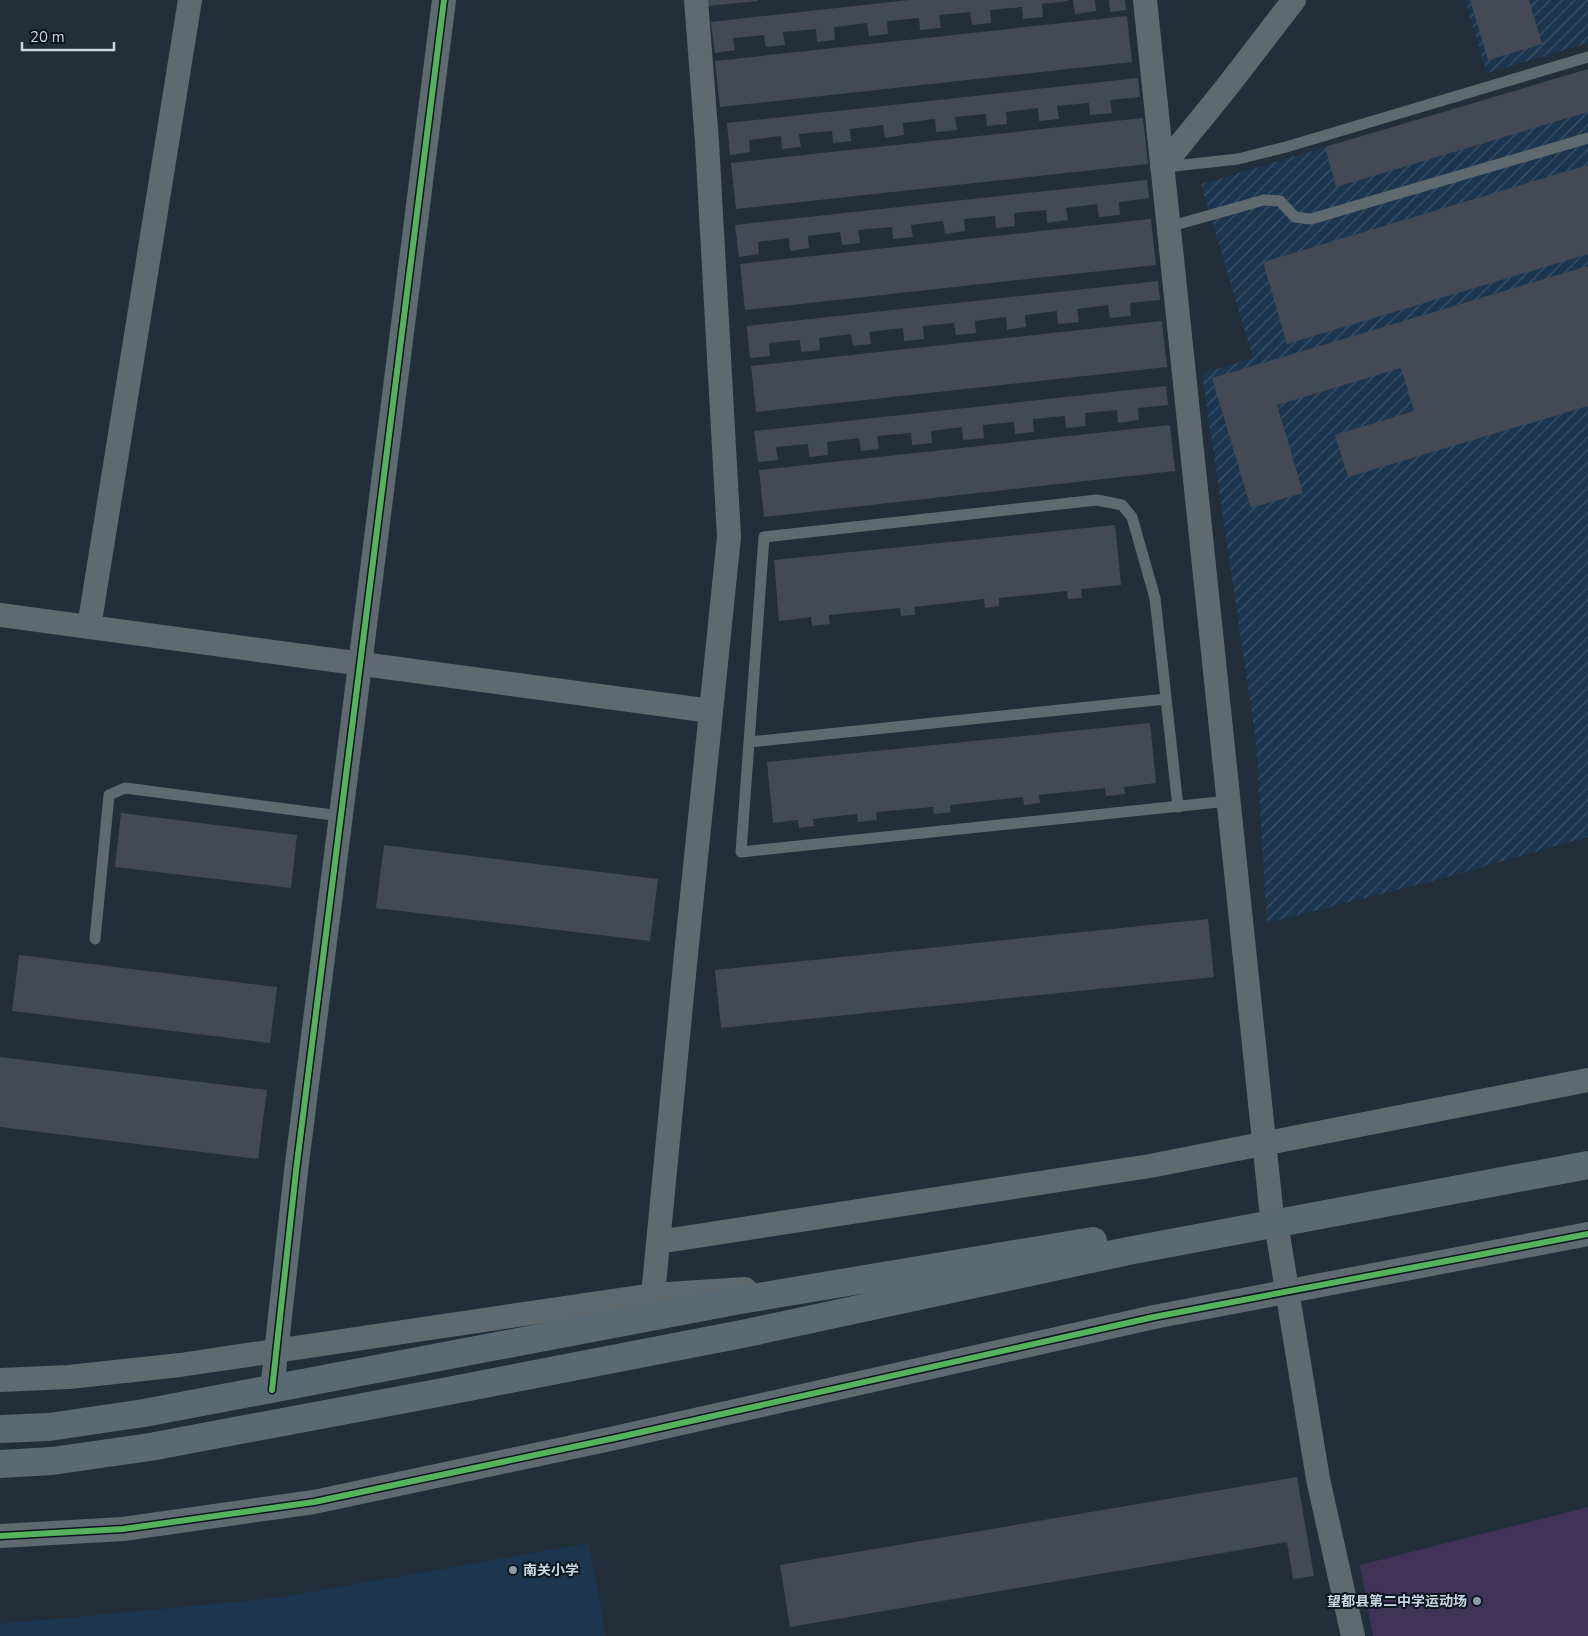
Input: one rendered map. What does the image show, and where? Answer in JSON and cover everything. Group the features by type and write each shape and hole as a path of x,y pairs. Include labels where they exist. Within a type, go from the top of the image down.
{"main road":[{"path":"0,1464 52,1461 150,1447 747,1333 1128,1251 1273,1216 1588,1148"},
{"path":"0,1430 49,1427 144,1414 740,1300 1125,1236 1273,1216 1588,1165"}],"street":[{"path":"89,627 190,0"},
{"path":"272,1390 296,1171 444,0"},
{"path":"653,1295 730,537 707,142 696,0"},
{"path":"1145,0 1273,1216 1318,1479 1352,1636"},
{"path":"1162,167 1294,0"},
{"path":"0,615 711,711"},
{"path":"658,1242 1150,1166 1588,1080"},
{"path":"0,1536 123,1529 314,1502 615,1438 1154,1317 1588,1234"},
{"path":"0,1380 69,1377 180,1365 653,1295 836,1284"}],"lane":[{"path":"1162,167 1238,159 1286,147 1588,57"},
{"path":"1168,226 1264,200 1280,201 1296,217 1311,219 1588,138"},
{"path":"1178,807 1155,598 1132,517 1122,505 1097,500 764,537 741,852 1228,802"},
{"path":"749,742 1166,699"},
{"path":"95,939 109,795 124,788 340,816"}],"shaded area":[{"path":"1465,0 1588,0 1588,43 1487,73"},
{"path":"1588,69 1588,837 1440,879 1267,923 1256,741 1202,374 1253,358 1201,184"},
{"name":"望都县第二中学运动场","path":"1588,1507 1588,1636 1373,1636 1360,1565"},
{"name":"南关小学","path":"589,1543 606,1636 0,1636 0,1624 277,1598"}],"building":[{"path":"707,0 758,0 758,1 708,6"},
{"path":"909,0 1068,1 1042,4 1043,17 1023,19 1022,7 990,10 991,23 972,25 970,12 939,15 941,28 920,30 919,18 887,21 888,34 869,36 867,23 834,27 835,40 817,42 816,29 783,32 785,45 766,47 764,35 733,38 735,50 715,53 711,22"},
{"path":"1073,0 1095,0 1096,11 1075,14"},
{"path":"1109,0 1125,0 1126,10 1110,12"},
{"path":"1470,0 1529,0 1542,44 1488,60"},
{"path":"1127,16 1132,62 720,107 715,61"},
{"path":"1588,69 1588,112 1336,187 1325,147"},
{"path":"1138,78 1140,97 1110,100 1112,113 1090,115 1089,103 1057,106 1059,119 1039,121 1038,108 1006,112 1007,124 987,126 986,114 955,117 957,130 936,132 935,119 903,123 904,135 885,138 883,125 850,129 851,141 833,143 832,131 799,134 801,147 782,149 781,136 749,140 750,152 730,155 727,123"},
{"path":"1143,118 1148,164 736,209 731,163"},
{"path":"1588,165 1588,254 1287,344 1263,262"},
{"path":"1147,180 1149,198 1119,202 1120,215 1099,217 1097,204 1066,208 1068,220 1047,223 1046,210 1014,213 1015,226 996,228 995,216 964,219 965,231 945,234 943,221 911,225 913,237 893,239 892,227 858,230 860,243 842,245 840,232 808,236 809,248 790,251 789,238 758,242 759,254 739,257 735,225"},
{"path":"1151,219 1156,265 745,310 740,264"},
{"path":"1588,266 1588,406 1348,477 1335,435 1414,411 1401,368 1277,405 1303,493 1251,508 1212,378"},
{"path":"1158,281 1160,300 1130,303 1131,316 1110,318 1108,305 1077,309 1079,322 1058,324 1057,311 1025,315 1026,327 1007,330 1006,317 975,321 976,333 956,335 954,323 923,326 924,339 904,341 903,328 869,332 871,344 853,346 851,334 819,338 820,350 801,352 800,340 769,343 770,356 750,358 747,326"},
{"path":"1162,321 1167,367 756,412 751,366"},
{"path":"1166,386 1168,405 1138,408 1139,420 1118,423 1117,410 1085,413 1086,426 1066,428 1065,416 1033,419 1034,432 1015,434 1014,422 983,425 984,438 963,440 962,427 931,431 932,443 912,445 911,433 877,436 879,449 861,451 859,438 827,442 828,455 809,457 808,444 776,447 778,460 758,462 754,431"},
{"path":"1170,425 1175,471 764,517 759,470"},
{"path":"1115,525 1121,585 1081,589 1082,598 1068,599 1067,591 999,598 999,606 985,608 984,599 914,607 915,615 901,616 900,608 829,615 830,624 812,626 811,617 779,621 774,560"},
{"path":"1150,723 1156,783 1124,787 1125,794 1106,796 1105,788 1039,795 1040,803 1024,805 1023,797 950,805 951,812 934,814 933,807 876,812 877,820 858,822 857,814 813,819 814,826 799,828 798,820 773,823 767,762"},
{"path":"121,813 297,835 291,888 115,867"},
{"path":"384,845 658,879 650,941 376,908"},
{"path":"1208,919 1214,977 721,1028 715,970"},
{"path":"19,955 277,987 270,1043 12,1011"},
{"path":"0,1057 267,1090 258,1159 0,1127"},
{"path":"1297,1477 1314,1576 1293,1579 1287,1542 790,1627 780,1565"}],"cycle path":[{"path":"272,1390 296,1171 444,0"},
{"path":"0,1536 123,1529 314,1502 615,1438 1154,1317 1588,1234"}],"place":[{"name":"南关小学","path":"513,1570"},
{"name":"望都县第二中学运动场","path":"1477,1601"}]}
